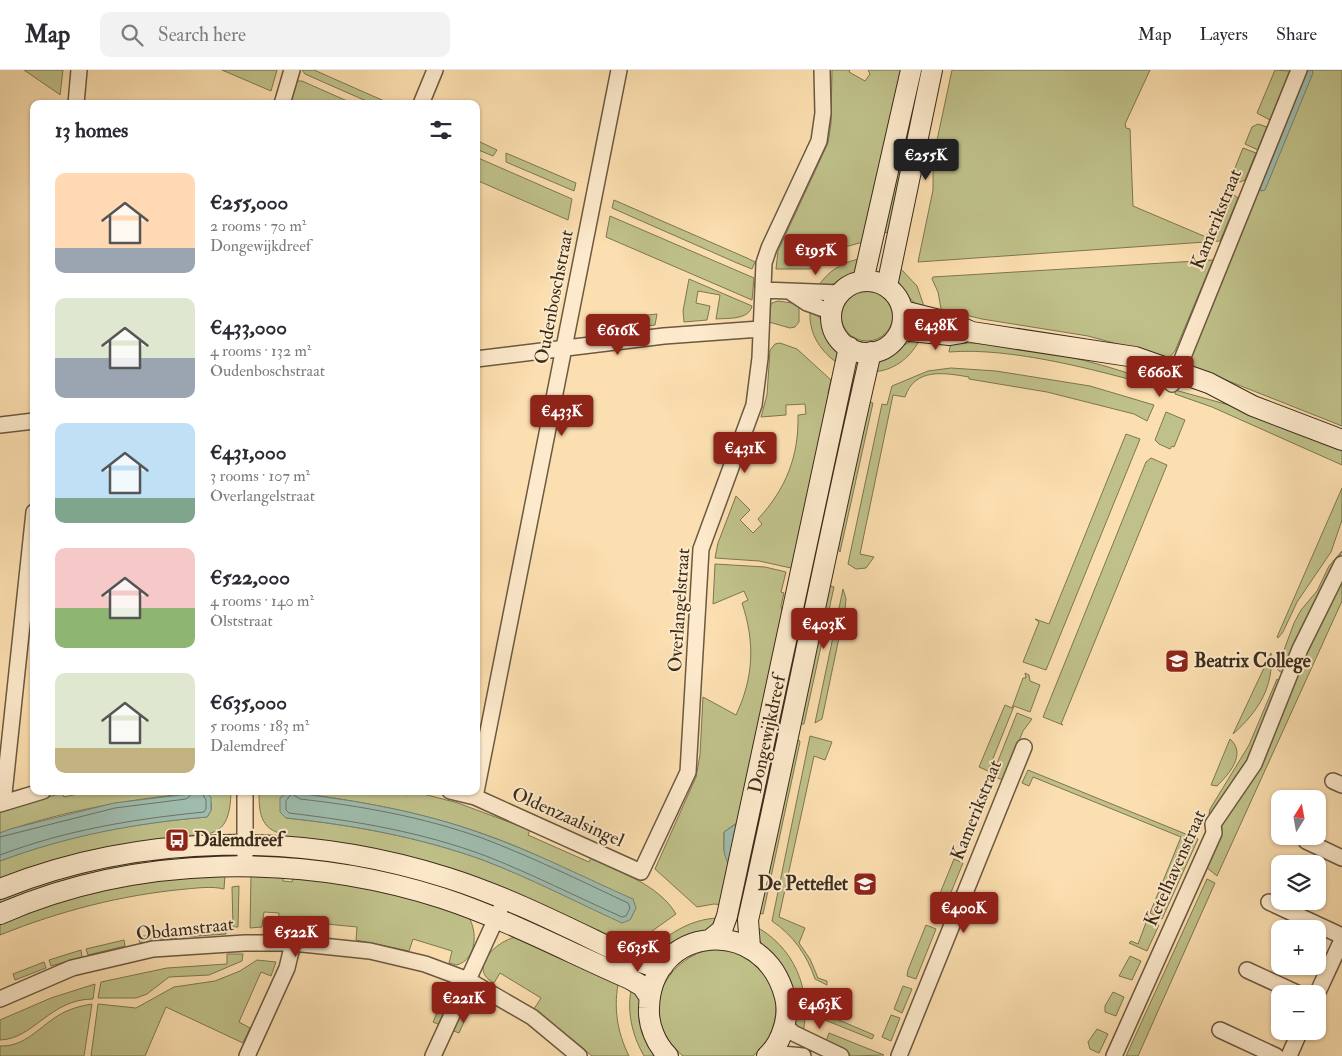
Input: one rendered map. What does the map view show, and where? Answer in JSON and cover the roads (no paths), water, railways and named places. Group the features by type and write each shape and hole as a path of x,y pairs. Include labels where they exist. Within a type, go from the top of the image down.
{"street":[{"path":"76,100 79,70"},
{"path":"283,100 292,70"},
{"path":"423,100 435,70"},
{"name":"Oudenboschstraat","path":"480,773 619,70"},
{"name":"Overlangelstraat","path":"641,872 688,772 701,548 754,405 764,263 769,248 819,141 823,113 822,70"},
{"path":"863,281 911,70"},
{"path":"887,286 932,70"},
{"name":"Kamerikstraat","path":"1175,377 1299,70"},
{"path":"863,281 876,282 887,286 894,293 903,311 900,330 889,346 871,352 849,347 834,329 832,312 840,293 847,287 863,281"},
{"path":"763,290 792,293 820,291 840,293"},
{"path":"792,293 807,304 832,312"},
{"path":"903,311 951,323 972,332 1135,358 1175,377 1209,383 1232,396 1342,440"},
{"path":"480,358 565,347 760,329"},
{"path":"900,330 950,335 972,332"},
{"name":"Dongewijkdreef","path":"711,939 722,930 727,916 849,347"},
{"name":"Dongewijkdreef","path":"750,948 748,920 871,352"},
{"path":"0,425 30,421"},
{"path":"30,548 2,803 30,795"},
{"name":"Ketelhavenstraat","path":"1114,1056 1214,833 1213,824 1254,764 1300,649 1342,564"},
{"name":"Kamerikstraat","path":"899,1056 1024,747"},
{"path":"245,795 245,866"},
{"name":"Oldenzaalsingel","path":"464,795 475,798 641,872"},
{"path":"0,889 31,877 107,856 185,846 244,844 317,848 384,860 448,878 505,899 638,961 652,966 663,966"},
{"path":"1314,845 1342,858"},
{"path":"0,914 44,897 106,880 178,870 245,866 288,868 378,882 442,898 630,979 642,986 649,996"},
{"path":"433,1056 505,899"},
{"path":"1269,902 1342,938 1338,960 1323,985"},
{"path":"668,1056 654,1035 649,1016 649,996 654,980 663,966 684,947 711,939 732,941 750,948 768,961 781,980 787,1002 785,1025 778,1042 768,1055"},
{"name":"Obdamstraat","path":"0,999 72,968 153,949 245,943 293,943 370,951 425,964 468,980 532,1017 579,1056"},
{"path":"247,1056 287,968 293,943"},
{"path":"1247,970 1280,985"},
{"path":"785,1025 793,1034 841,1056"},
{"path":"1220,1030 1276,1056"},
{"path":"1289,1056 1296,1040"},
{"path":"768,1055 803,1056"}],"water":[{"path":"1312,70 1313,73 1265,190 1261,191 1260,188 1307,71"},
{"path":"180,795 209,795 211,797 211,811 207,817 154,823 102,832 51,844 0,861 0,833 114,803"},
{"path":"284,795 308,795 337,799 386,807 459,826 502,841 633,899 636,908 630,920 622,923 518,874 459,852 386,833 286,818 280,812 280,798"},
{"path":"739,822 730,868 724,853 724,832"}],"place":[{"name":"Beatrix College","path":"1177,661"},
{"name":"Dalemdreef","path":"177,840"},
{"name":"De Petteflet","path":"865,884"}]}
